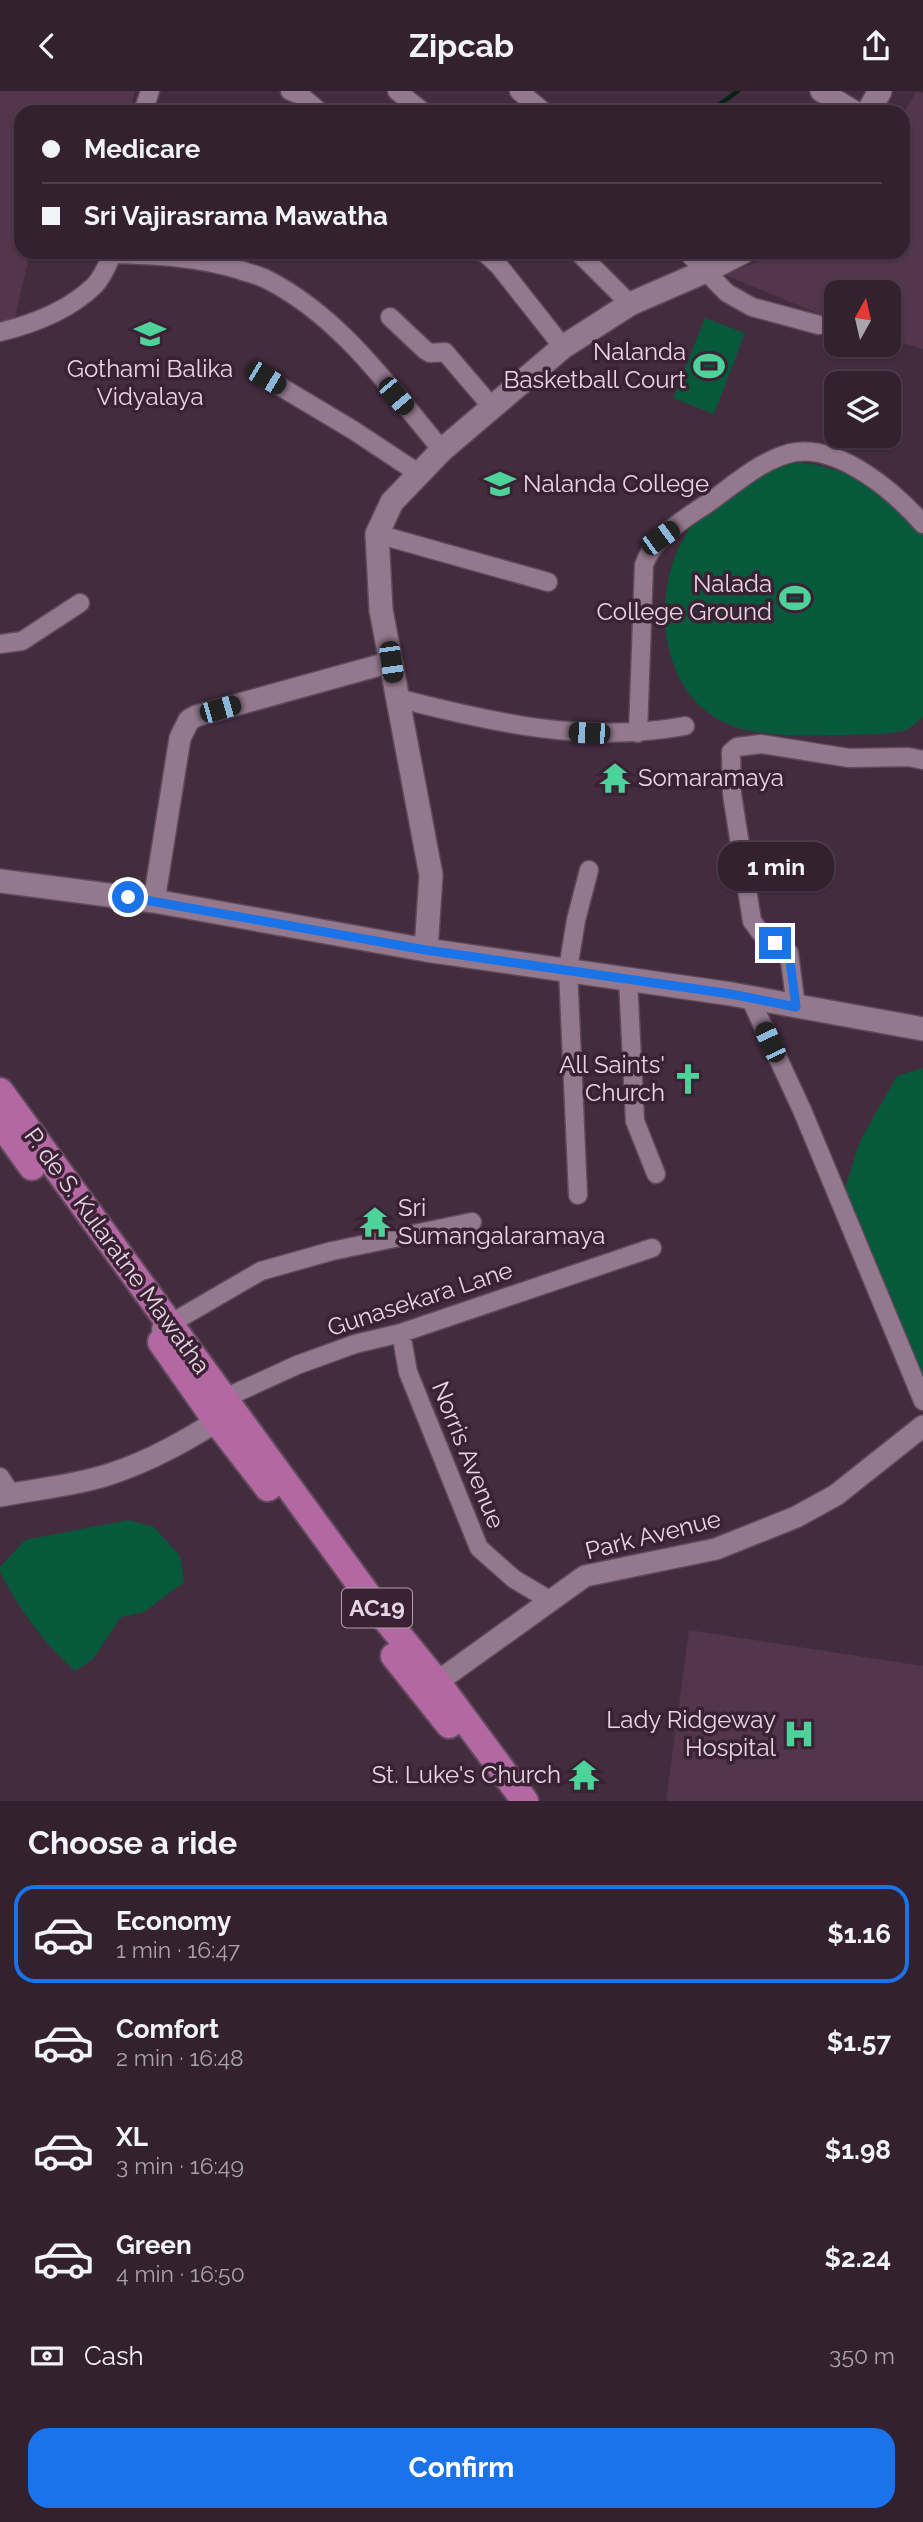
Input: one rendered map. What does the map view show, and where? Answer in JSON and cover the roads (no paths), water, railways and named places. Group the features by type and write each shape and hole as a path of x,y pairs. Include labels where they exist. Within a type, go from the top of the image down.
{"main road":[{"path":"426,950 431,875 381,610 377,534 391,502 442,450 563,347 630,304 729,259"},
{"path":"0,881 154,901 426,950 568,969 923,1029"},
{"name":"P. de S. Kularatne Mawatha","path":"0,1091 220,1409"},
{"name":"P. de S. Kularatne Mawatha","path":"0,1123 163,1329"},
{"name":"AC19","path":"220,1409 380,1612 429,1688 446,1721 502,1801"},
{"name":"AC19","path":"429,1688 525,1801"}],"street":[{"path":"290,91 312,105"},
{"path":"397,91 414,105"},
{"path":"519,91 536,105"},
{"path":"821,91 844,105"},
{"path":"0,332 23,327 67,307 96,285 110,259"},
{"path":"192,259 220,264 265,278 311,309 350,341 442,450"},
{"path":"492,259 563,347"},
{"path":"585,259 630,304"},
{"path":"694,259 727,293 752,307 819,325"},
{"path":"390,317 425,350 430,353 445,352 492,407"},
{"path":"266,378 418,473"},
{"path":"638,733 644,565 649,551 660,538 773,460 796,452 820,453 848,464 883,485 923,524"},
{"path":"377,534 548,582"},
{"path":"0,644 22,641 80,603"},
{"path":"154,901 180,738 189,720 391,662"},
{"path":"397,698 439,709 564,732 638,733 685,726"},
{"path":"796,1007 789,953 760,932 752,921 732,794 731,752 737,747 761,744 849,758 909,757 923,760"},
{"path":"578,1195 568,969 576,920 589,870"},
{"path":"628,979 635,1121 656,1174"},
{"path":"750,998 806,1118 923,1401"},
{"path":"163,1329 261,1271 332,1251 472,1222"},
{"name":"Gunasekara Lane","path":"220,1409 297,1365 355,1344 401,1333 652,1248"},
{"name":"Norris Avenue","path":"401,1333 408,1372 479,1548 514,1579 551,1601"},
{"path":"4,1489 106,1475 157,1456 220,1409"},
{"name":"Park Avenue","path":"429,1688 585,1576 716,1549 796,1517 836,1495 923,1426"}],"waterway":[{"path":"719,105 738,91"}],"place":[{"name":"Gothami Balika Vidyalaya","path":"150,334"},
{"name":"Nalanda Basketball Court","path":"709,366"},
{"name":"Nalanda College","path":"500,484"},
{"name":"Nalada College Ground","path":"795,598"},
{"name":"Somaramaya","path":"615,778"},
{"name":"All Saints' Church","path":"688,1079"},
{"name":"Sri Sumangalaramaya","path":"375,1222"},
{"name":"Lady Ridgeway Hospital","path":"799,1734"},
{"name":"St. Luke's Church","path":"584,1775"}]}
